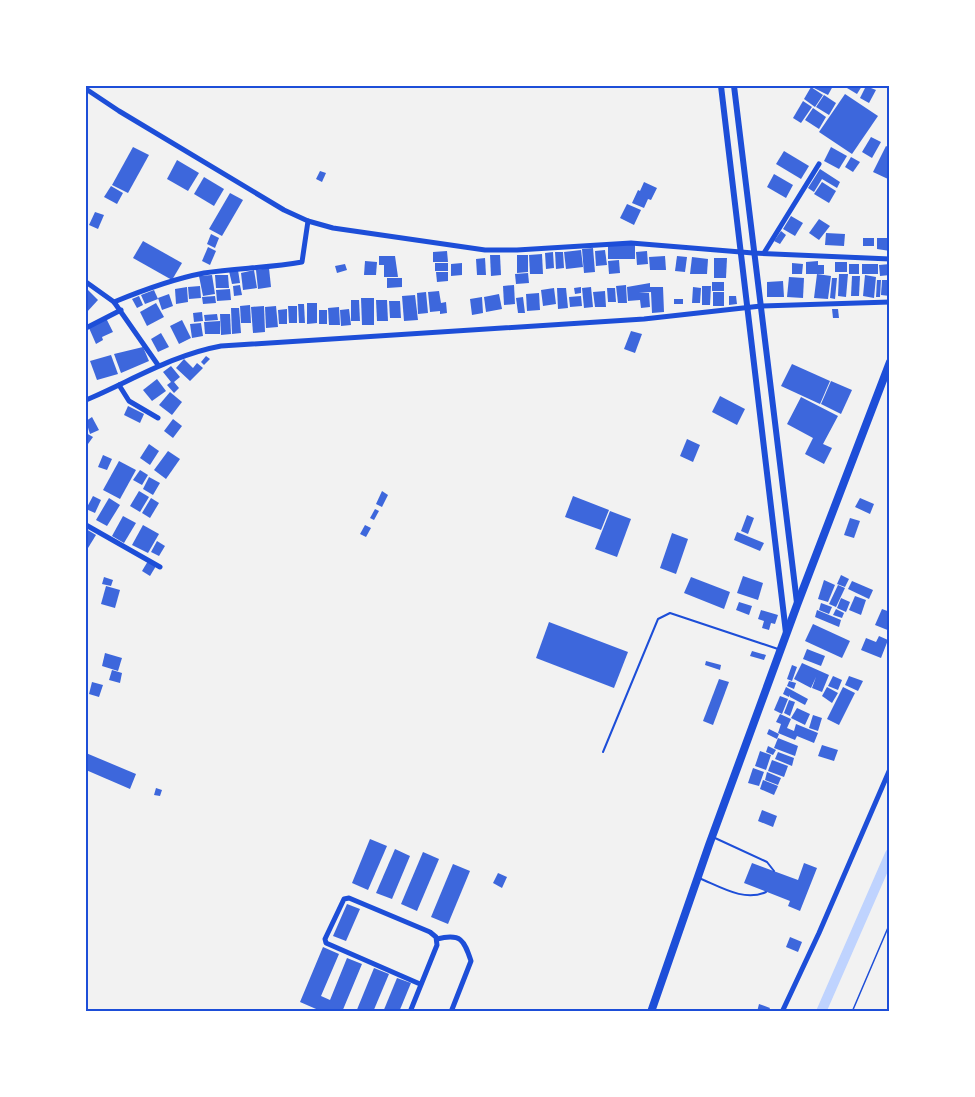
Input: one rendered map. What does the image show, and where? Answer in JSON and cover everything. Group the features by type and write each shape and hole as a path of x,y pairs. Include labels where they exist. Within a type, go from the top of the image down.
{"main road":[{"path":"651,1011 797,605 890,362"}],"street":[{"path":"721,86 786,637"},
{"path":"734,86 797,605"},
{"path":"86,89 243,186 308,221 333,228 485,250 631,243 753,253 890,259"},
{"path":"764,253 819,164"},
{"path":"114,302 146,289 202,274 302,262 308,221"},
{"path":"86,282 114,302 121,310 158,366"},
{"path":"86,400 188,354 221,346 644,319 760,306 890,302"},
{"path":"86,328 121,310"},
{"path":"119,385 129,401 158,418"},
{"path":"86,525 160,567"},
{"path":"782,1011 819,933 890,769"},
{"path":"410,1011 437,945 437,939 430,932 347,898 342,901 325,939 328,945 420,984"},
{"path":"437,939 454,936 458,938 471,961 451,1011"}],"lane":[{"path":"603,752 658,619 663,615 670,613 781,651"},
{"path":"712,837 767,862 774,871"},
{"path":"698,878 744,896 756,896 766,892"}],"path":[{"path":"852,1011 890,923"}],"building":[{"path":"833,86 828,95 814,88"},
{"path":"848,86 862,86 857,94 847,88"},
{"path":"866,86 876,90 869,103 860,98"},
{"path":"811,87 823,95 815,107 804,99"},
{"path":"845,94 878,116 852,154 819,132"},
{"path":"824,95 836,103 829,115 816,107"},
{"path":"803,101 812,107 801,123 793,118"},
{"path":"813,108 826,117 819,129 805,120"},
{"path":"871,137 881,142 872,158 862,152"},
{"path":"886,146 890,148 888,179 873,172"},
{"path":"133,147 149,155 128,193 112,185"},
{"path":"831,147 847,156 839,169 824,161"},
{"path":"784,151 809,166 801,179 776,164"},
{"path":"851,157 860,162 853,172 845,167"},
{"path":"177,160 199,173 188,191 167,179"},
{"path":"820,169 840,182 837,188 822,179 814,192 808,188"},
{"path":"320,171 326,173 322,182 316,179"},
{"path":"774,174 793,185 786,198 767,187"},
{"path":"204,177 224,189 214,206 194,194"},
{"path":"644,182 657,188 644,208 632,203"},
{"path":"822,182 836,191 829,203 814,194"},
{"path":"111,186 123,193 117,204 104,197"},
{"path":"230,193 243,200 222,236 209,229"},
{"path":"627,204 641,210 634,225 620,218"},
{"path":"95,212 104,215 98,229 89,225"},
{"path":"791,216 803,223 795,236 783,229"},
{"path":"819,219 830,226 819,240 809,233"},
{"path":"781,231 786,235 780,244 774,241"},
{"path":"826,233 845,234 844,246 825,245"},
{"path":"211,234 219,238 215,248 207,244"},
{"path":"863,238 874,238 874,246 863,246"},
{"path":"877,238 887,238 890,251 877,249"},
{"path":"143,241 182,263 172,280 133,258"},
{"path":"608,245 635,245 635,259 608,259"},
{"path":"208,247 216,251 210,265 202,261"},
{"path":"593,248 595,272 584,273 582,249"},
{"path":"581,250 583,267 566,269 564,252"},
{"path":"605,250 607,265 596,266 595,251"},
{"path":"447,251 448,262 433,262 433,252"},
{"path":"647,251 648,264 637,265 636,252"},
{"path":"553,252 554,268 546,269 545,253"},
{"path":"555,252 563,252 564,268 556,269"},
{"path":"542,254 543,274 530,274 529,255"},
{"path":"490,255 500,255 501,275 491,276"},
{"path":"517,255 528,255 528,272 517,273"},
{"path":"379,256 395,256 398,277 384,277 384,265 379,265"},
{"path":"665,256 666,270 650,270 649,257"},
{"path":"677,256 687,257 685,272 675,271"},
{"path":"692,257 708,259 707,274 690,274"},
{"path":"485,258 486,275 477,275 476,259"},
{"path":"714,258 727,258 726,278 714,278"},
{"path":"619,260 620,273 609,274 608,261"},
{"path":"365,261 377,262 376,275 364,275"},
{"path":"818,261 818,265 824,265 824,274 806,274 806,262"},
{"path":"835,262 847,262 847,272 835,272"},
{"path":"435,263 448,263 448,271 435,271"},
{"path":"462,263 462,275 451,276 451,264"},
{"path":"792,263 803,264 802,274 792,274"},
{"path":"345,264 347,270 337,273 335,266"},
{"path":"849,264 859,264 859,274 849,274"},
{"path":"862,264 878,264 878,274 862,274"},
{"path":"890,264 890,275 880,276 879,265"},
{"path":"269,268 271,287 258,289 256,270"},
{"path":"238,270 240,283 232,284 229,271"},
{"path":"254,270 257,288 243,290 241,273"},
{"path":"436,272 448,272 448,281 437,282"},
{"path":"528,273 529,283 516,284 515,274"},
{"path":"817,274 831,276 828,299 814,298"},
{"path":"839,274 848,274 846,297 838,296"},
{"path":"212,275 215,294 203,296 199,276"},
{"path":"215,275 228,275 229,288 216,288"},
{"path":"865,275 876,277 874,298 863,296"},
{"path":"852,276 860,276 859,296 851,296"},
{"path":"789,277 804,278 803,298 787,297"},
{"path":"387,278 402,278 402,287 387,288"},
{"path":"832,278 837,278 835,299 830,298"},
{"path":"877,280 881,280 880,297 876,297"},
{"path":"882,280 890,280 890,296 881,295"},
{"path":"783,281 784,297 767,297 767,282"},
{"path":"712,282 724,282 724,291 712,291"},
{"path":"650,283 650,287 663,287 664,312 652,313 651,292 639,293 649,293 650,307 641,308 640,300 628,301 627,287"},
{"path":"240,285 242,295 234,296 233,286"},
{"path":"514,285 515,304 504,305 503,286"},
{"path":"626,285 627,303 618,303 616,286"},
{"path":"200,286 201,298 189,299 188,287"},
{"path":"702,286 711,286 710,305 702,305"},
{"path":"187,287 188,302 176,304 175,289"},
{"path":"581,287 581,293 575,294 574,288"},
{"path":"591,287 593,307 584,308 582,288"},
{"path":"693,287 701,288 700,303 692,303"},
{"path":"554,288 556,304 543,306 541,290"},
{"path":"557,288 566,288 568,308 558,309"},
{"path":"607,288 615,288 616,302 608,302"},
{"path":"230,289 231,300 217,301 216,290"},
{"path":"88,290 98,300 86,313 86,293"},
{"path":"154,290 158,299 145,304 141,295"},
{"path":"439,291 441,303 446,302 447,313 430,312 428,292"},
{"path":"605,291 606,307 595,307 593,292"},
{"path":"426,292 428,313 418,314 417,293"},
{"path":"713,292 724,292 724,306 713,306"},
{"path":"539,293 540,310 527,311 526,294"},
{"path":"169,294 173,306 162,310 158,298"},
{"path":"499,294 502,309 486,312 484,297"},
{"path":"415,295 418,320 404,321 402,296"},
{"path":"139,296 143,305 137,308 132,299"},
{"path":"215,296 216,303 203,304 202,297"},
{"path":"581,296 582,306 570,307 569,297"},
{"path":"729,296 736,296 737,304 729,305"},
{"path":"482,297 483,313 472,315 470,299"},
{"path":"523,297 525,313 518,313 516,298"},
{"path":"361,298 374,298 374,325 362,325"},
{"path":"674,299 683,299 683,304 674,304"},
{"path":"351,300 359,300 360,321 351,321"},
{"path":"376,300 387,300 388,321 377,321"},
{"path":"389,301 400,301 401,318 390,318"},
{"path":"156,303 164,317 147,326 140,312"},
{"path":"307,303 317,303 317,323 307,324"},
{"path":"298,304 304,304 305,323 299,323"},
{"path":"250,305 251,323 241,323 240,306"},
{"path":"264,306 265,332 253,333 251,307"},
{"path":"276,306 278,327 266,328 265,307"},
{"path":"288,306 297,306 297,323 289,323"},
{"path":"339,307 340,325 329,325 328,308"},
{"path":"231,308 239,308 241,333 232,334"},
{"path":"287,309 287,324 279,324 278,310"},
{"path":"349,309 351,325 341,326 340,310"},
{"path":"832,309 838,309 839,318 833,318"},
{"path":"319,310 327,310 327,324 319,324"},
{"path":"202,312 203,321 194,322 193,313"},
{"path":"217,314 218,320 205,321 204,315"},
{"path":"220,314 230,314 231,334 221,335"},
{"path":"106,318 113,332 102,337 103,340 96,344 89,328"},
{"path":"182,320 191,338 179,344 170,326"},
{"path":"220,321 220,334 205,334 204,322"},
{"path":"201,323 203,336 192,338 190,324"},
{"path":"631,331 642,334 635,353 624,349"},
{"path":"161,333 169,347 158,352 151,339"},
{"path":"143,347 149,361 121,373 114,354"},
{"path":"111,355 118,374 97,380 90,361"},
{"path":"206,356 210,359 204,365 201,362"},
{"path":"184,359 193,368 197,363 203,368 190,381 176,368"},
{"path":"792,364 830,381 820,404 781,386"},
{"path":"171,366 180,377 174,382 179,388 174,393 167,385 171,382 163,372"},
{"path":"157,379 166,391 152,401 143,390"},
{"path":"831,381 852,390 841,414 821,404"},
{"path":"170,392 182,402 172,415 159,405"},
{"path":"720,396 745,409 737,425 712,412"},
{"path":"801,397 838,416 823,444 832,448 824,464 805,454 813,438 787,424"},
{"path":"128,406 144,414 140,423 124,415"},
{"path":"92,417 99,430 90,434 86,421"},
{"path":"173,419 182,426 173,438 164,431"},
{"path":"86,433 93,437 88,444 86,442"},
{"path":"687,439 700,445 693,462 680,456"},
{"path":"149,444 159,451 150,465 140,458"},
{"path":"168,451 180,459 166,479 154,470"},
{"path":"103,455 112,459 107,470 98,467"},
{"path":"119,461 136,470 120,499 103,490"},
{"path":"140,470 148,475 142,485 133,480"},
{"path":"149,477 160,483 153,495 143,489"},
{"path":"139,491 149,497 140,512 130,506"},
{"path":"382,491 388,495 382,507 376,504"},
{"path":"93,496 101,500 95,513 86,509"},
{"path":"573,496 609,510 601,530 565,517"},
{"path":"109,498 120,505 107,526 96,520"},
{"path":"151,498 159,503 150,518 142,513"},
{"path":"860,498 874,504 870,514 855,507"},
{"path":"375,509 379,511 374,520 370,518"},
{"path":"610,511 631,519 617,557 595,549"},
{"path":"747,515 754,518 748,534 741,531"},
{"path":"123,516 136,523 124,543 112,536"},
{"path":"850,518 860,521 854,538 844,535"},
{"path":"143,525 159,534 148,553 132,545"},
{"path":"365,525 371,528 366,537 360,534"},
{"path":"86,529 96,535 88,548 86,547"},
{"path":"737,532 764,543 760,551 734,540"},
{"path":"672,533 688,539 676,574 660,568"},
{"path":"157,541 165,546 159,556 151,552"},
{"path":"148,561 156,566 150,576 142,571"},
{"path":"841,575 849,579 845,587 837,584"},
{"path":"743,576 763,583 758,600 737,593"},
{"path":"104,577 113,580 111,586 102,584"},
{"path":"691,577 730,592 724,609 684,593"},
{"path":"824,580 835,585 828,602 818,599"},
{"path":"852,581 873,590 869,599 848,589"},
{"path":"838,585 845,588 836,607 829,604"},
{"path":"106,586 120,590 115,608 101,604"},
{"path":"855,596 866,600 861,615 849,610"},
{"path":"841,598 850,602 846,612 837,608"},
{"path":"739,602 752,606 749,615 736,610"},
{"path":"821,603 832,607 829,614 819,610"},
{"path":"836,609 844,613 842,618 833,615"},
{"path":"882,609 890,612 890,631 875,625"},
{"path":"761,610 778,615 775,624 771,623 769,630 762,628 764,621 758,619"},
{"path":"817,610 841,620 839,627 815,617"},
{"path":"549,622 628,652 614,688 536,658"},
{"path":"813,624 850,641 842,658 805,641"},
{"path":"879,636 888,640 881,658 861,650 866,638 876,642"},
{"path":"807,649 825,656 821,666 803,659"},
{"path":"752,651 766,655 764,660 750,656"},
{"path":"105,653 122,658 118,671 102,666"},
{"path":"706,661 721,665 720,670 705,665"},
{"path":"802,663 829,675 822,692 812,688 816,677 811,688 794,679"},
{"path":"792,665 797,667 792,681 787,679"},
{"path":"112,670 122,673 120,683 109,680"},
{"path":"833,676 842,680 838,690 828,686"},
{"path":"849,676 863,681 858,691 845,685"},
{"path":"719,679 729,682 713,725 703,721"},
{"path":"789,681 796,683 794,689 787,686"},
{"path":"92,682 103,685 99,697 89,694"},
{"path":"786,687 808,699 805,705 790,695 789,697 783,694"},
{"path":"827,687 838,693 832,703 822,696"},
{"path":"843,687 855,693 839,725 827,719"},
{"path":"780,696 788,699 782,714 774,710"},
{"path":"789,700 795,702 790,716 784,713"},
{"path":"797,708 810,714 805,725 791,718"},
{"path":"780,714 791,719 787,728 794,731 796,724 818,733 814,743 797,736 795,740 778,733 781,724 776,722"},
{"path":"813,715 822,718 818,731 809,728"},
{"path":"769,729 779,734 777,739 767,734"},
{"path":"778,738 798,746 795,756 774,748"},
{"path":"822,745 838,750 834,761 818,756"},
{"path":"768,746 776,750 773,755 766,752"},
{"path":"760,751 771,755 766,770 755,766"},
{"path":"778,752 794,758 792,766 775,759"},
{"path":"86,753 136,774 130,789 86,770"},
{"path":"772,760 788,766 784,777 768,771"},
{"path":"753,768 764,772 759,786 748,783"},
{"path":"767,772 781,778 778,785 765,780"},
{"path":"763,780 778,786 774,795 760,789"},
{"path":"156,788 162,790 160,796 154,795"},
{"path":"762,810 777,816 773,827 758,821"},
{"path":"370,839 387,846 368,890 352,883"},
{"path":"395,849 410,856 392,899 376,893"},
{"path":"423,852 439,859 417,911 401,904"},
{"path":"752,863 798,880 804,863 817,868 800,911 788,906 790,901 744,883"},
{"path":"453,864 470,871 448,924 431,917"},
{"path":"498,873 507,877 502,888 493,883"},
{"path":"347,904 360,909 346,941 333,936"},
{"path":"790,937 802,942 798,952 786,947"},
{"path":"323,947 339,954 321,996 330,1000 347,958 362,964 342,1012 323,1012 300,1002"},
{"path":"374,968 389,974 373,1012 356,1012"},
{"path":"397,978 411,983 399,1012 383,1012"},
{"path":"759,1004 770,1008 768,1012 757,1012"}],"waterway":[{"path":"821,1012 890,854"}]}
